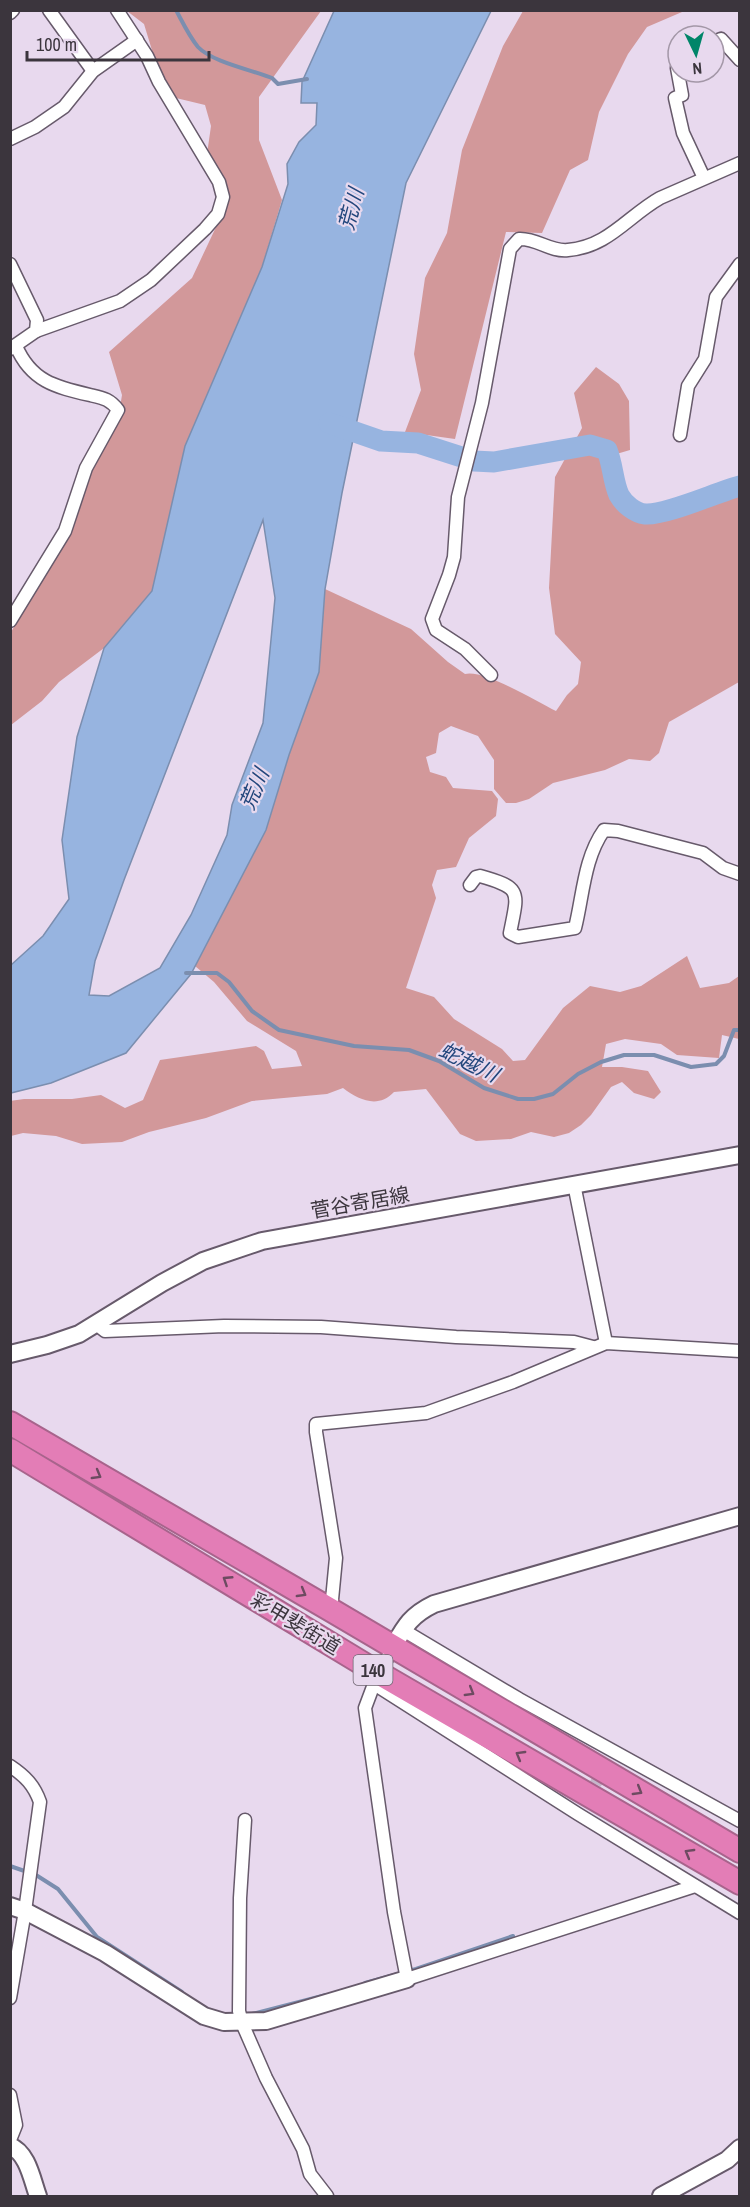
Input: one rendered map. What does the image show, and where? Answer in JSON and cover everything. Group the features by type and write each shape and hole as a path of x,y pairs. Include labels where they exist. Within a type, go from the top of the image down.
{"highway":[{"name":"彩甲斐街道","path":"10,1423 332,1610 398,1639 740,1851"},
{"name":"彩甲斐街道","path":"10,1450 377,1679 740,1882"},
{"path":"54,1477 65,1456"}],"street":[{"path":"49,10 93,71"},
{"path":"10,621 65,531 86,468 118,410 111,400 67,390 43,381 23,362 13,347 36,331 120,301 135,292 205,229 218,214 223,197 222,187 159,82 137,40 117,10"},
{"path":"10,139 35,127 64,107 93,71 137,40"},
{"path":"726,45 740,60"},
{"path":"680,84 682,95 675,98 683,133 704,178"},
{"path":"491,675 465,650 436,630 432,619 446,585 454,556 458,497 482,404 510,249 519,239 530,238 555,249 566,251 581,248 611,236 649,204 740,164"},
{"path":"10,264 37,320 36,331"},
{"path":"680,435 688,386 705,358 716,297 740,264"},
{"path":"470,885 476,877 480,876 510,886 514,890 516,899 510,933 518,937 575,928 590,861 604,830 618,831 704,853 723,868 740,874"},
{"name":"菅谷寄居線","path":"10,1354 79,1334 162,1283 203,1261 262,1241 740,1155"},
{"path":"574,1184 606,1343"},
{"path":"96,1324 105,1331 224,1326 321,1328 574,1342 593,1347"},
{"path":"332,1610 336,1558 316,1424 426,1413 513,1382 606,1343 740,1351"},
{"path":"407,1979 394,1912 365,1708 377,1679 411,1618 419,1611 434,1604 740,1516"},
{"path":"398,1639 519,1699 611,1756 740,1821"},
{"path":"377,1679 578,1814 740,1912"},
{"path":"10,1766 26,1777 36,1790 40,1802 18,1909 10,1998"},
{"path":"578,1814 585,1804"},
{"path":"245,1820 238,1950 239,2011 242,2023 279,2106 303,2149 310,2174 327,2196"},
{"path":"18,1909 105,1953 204,2016 224,2022 242,2023 266,2021 407,1979 695,1886"},
{"path":"10,2095 16,2125 10,2140"},
{"path":"10,2146 18,2149 24,2158 38,2196"},
{"path":"661,2196 727,2160 740,2148"}],"shaded area":[{"path":"127,11 321,11 259,97 259,140 282,200 262,267 185,446 152,591 104,648 59,682 42,701 11,725 11,632 70,536 85,487 100,453 117,425 122,395 109,352 192,278 225,208 228,188 207,154 211,126 205,105 176,98 158,70 144,24"},
{"path":"523,11 682,12 647,27 628,54 599,112 588,160 570,170 542,233 506,232 455,439 405,432 421,390 414,354 425,278 447,233 462,150 503,46"},
{"path":"596,367 619,384 629,401 630,450 613,455 612,473 616,498 627,511 639,516 664,519 739,490 739,682 669,722 659,753 650,761 629,759 605,770 553,783 529,799 516,803 506,803 494,789 494,760 478,736 451,726 439,733 436,753 426,757 430,772 446,777 453,788 492,791 498,799 496,816 469,838 456,867 437,870 432,885 436,898 406,988 434,997 454,1019 502,1049 513,1061 525,1060 563,1008 590,986 620,992 641,986 687,956 700,988 729,983 739,976 739,1039 722,1035 719,1058 677,1055 661,1044 625,1039 606,1044 602,1067 648,1071 661,1092 654,1099 634,1093 622,1082 611,1087 581,1125 569,1133 554,1137 531,1132 511,1139 476,1141 460,1134 426,1089 394,1092 382,1100 368,1101 343,1088 327,1094 252,1101 206,1118 149,1132 122,1142 82,1144 56,1136 23,1133 11,1136 10,1101 72,1099 101,1095 125,1108 143,1100 160,1060 256,1046 264,1051 272,1069 302,1066 296,1051 247,1021 214,982 195,966 266,830 289,755 319,672 325,589 411,629 465,674 485,676 556,711 578,684 581,662 555,634 549,588 555,477 582,428 574,393"}],"water":[{"name":"荒川","path":"334,11 491,11 406,183 342,493 325,589 319,672 289,755 266,830 191,974 126,1053 51,1083 11,1093 11,965 43,936 69,899 62,840 77,737 104,648 152,591 185,446 262,267 288,184 287,164 299,142 316,125 317,103 301,103 302,82","holes":["263,520 275,598 263,723 232,805 227,835 191,915 160,968 109,996 89,995 95,961 124,880"]}],"waterway":[{"path":"176,10 198,47 213,57 272,78 278,84 307,79"},
{"path":"329,423 381,441 418,443 474,461 494,462 590,445 607,450 619,495 630,508 645,514 678,508 740,486"},
{"name":"蛇越川","path":"186,973 217,973 229,982 252,1011 279,1030 354,1046 409,1050 439,1061 484,1088 518,1099 534,1099 553,1094 578,1074 601,1062 624,1055 654,1055 691,1067 716,1064 724,1056 734,1030 740,1030"},
{"path":"10,1866 36,1875 58,1889 97,1937 182,1992"},
{"path":"365,1983 416,1969 513,1936"},
{"path":"252,2014 326,1995"}],"tunnel":[{"path":"587,1800 608,1760"}]}
